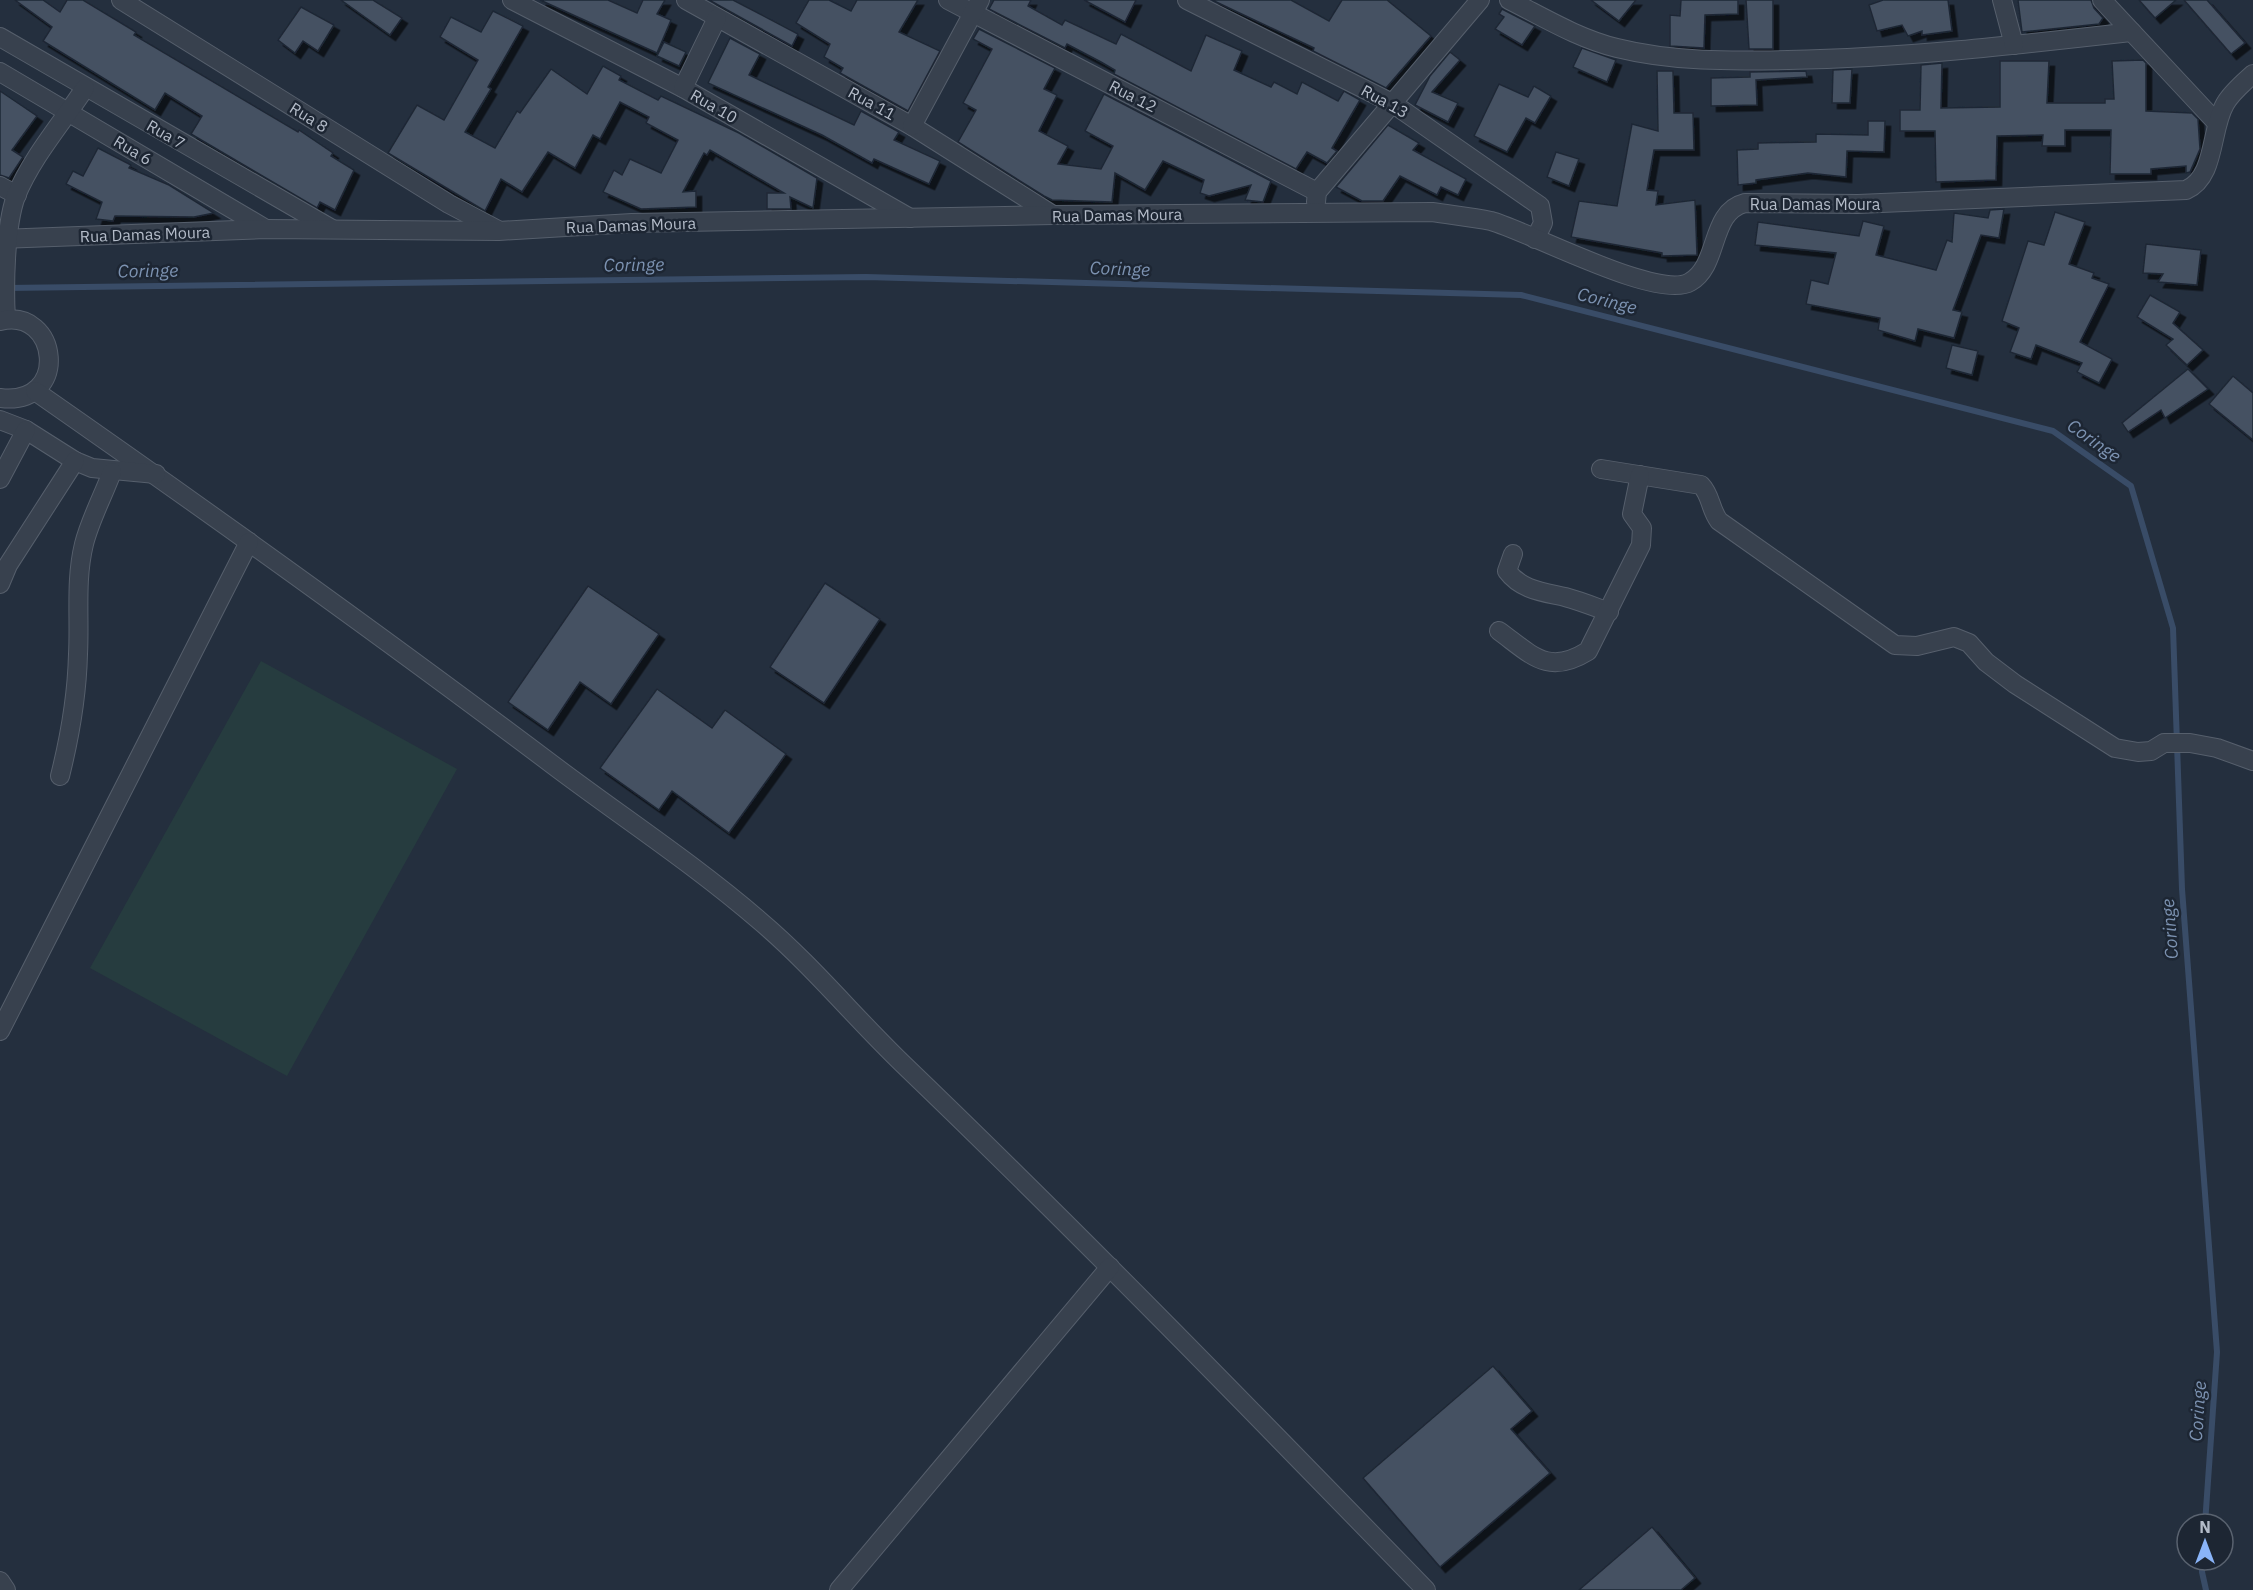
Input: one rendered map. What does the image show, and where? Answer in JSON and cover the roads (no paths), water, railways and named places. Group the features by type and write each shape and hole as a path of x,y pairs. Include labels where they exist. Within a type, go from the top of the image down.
{"street":[{"name":"Rua 8","path":"121,0 449,204 500,231"},
{"name":"Rua 10","path":"512,0 683,88 912,219"},
{"name":"Rua 11","path":"686,0 912,126 1053,215"},
{"name":"Rua 12","path":"948,0 976,6 1317,192"},
{"name":"Rua 13","path":"1187,0 1392,103 1540,206 1543,223 1535,239"},
{"path":"1314,213 1317,192 1480,0"},
{"path":"1509,0 1605,44 1661,58 1706,61 1866,58 2132,32"},
{"path":"2002,0 2014,45"},
{"path":"2102,0 2216,122 2225,102 2253,74"},
{"path":"912,126 976,6"},
{"path":"683,88 717,18"},
{"name":"Rua 7","path":"0,37 334,230"},
{"name":"Rua 6","path":"0,72 266,229"},
{"path":"0,398 24,397 44,381 49,369 47,344 30,325 4,316 7,260 4,239 17,195 85,88"},
{"name":"Rua Damas Moura","path":"4,239 266,229 500,231 632,223 1053,215 1432,212 1492,222 1604,268 1670,285 1689,284 1701,273 1727,214 1734,206 1745,203 1858,204 2186,190 2200,182 2216,122"},
{"path":"0,186 17,195"},
{"path":"35,390 156,474 674,852 764,924 1110,1267 1426,1590"},
{"path":"0,420 26,430 75,461 112,472 156,474"},
{"path":"0,479 26,430"},
{"path":"0,584 4,569 75,461"},
{"path":"1601,469 1701,485 1706,490 1712,511 1719,521 1895,645 1917,646 1954,637 1969,643 1986,662 2015,684 2115,748 2138,752 2151,751 2164,743 2190,743 2217,748 2253,762"},
{"path":"60,776 70,738 78,654 78,575 84,544 112,472"},
{"path":"1499,631 1537,658 1555,663 1571,662 1588,651 1641,544 1642,528 1632,514 1640,475"},
{"path":"0,1031 249,542"},
{"path":"1513,555 1507,571 1513,579 1539,593 1566,598 1609,612"},
{"path":"839,1590 1110,1267"},
{"path":"0,1581 6,1590"}],"waterway":[{"name":"Coringe","path":"6,288 866,277 1521,295 2053,431 2131,486 2173,628 2182,889 2217,1352 2206,1512"},
{"name":"Coringe","path":"2202,1572 2206,1590"}]}
